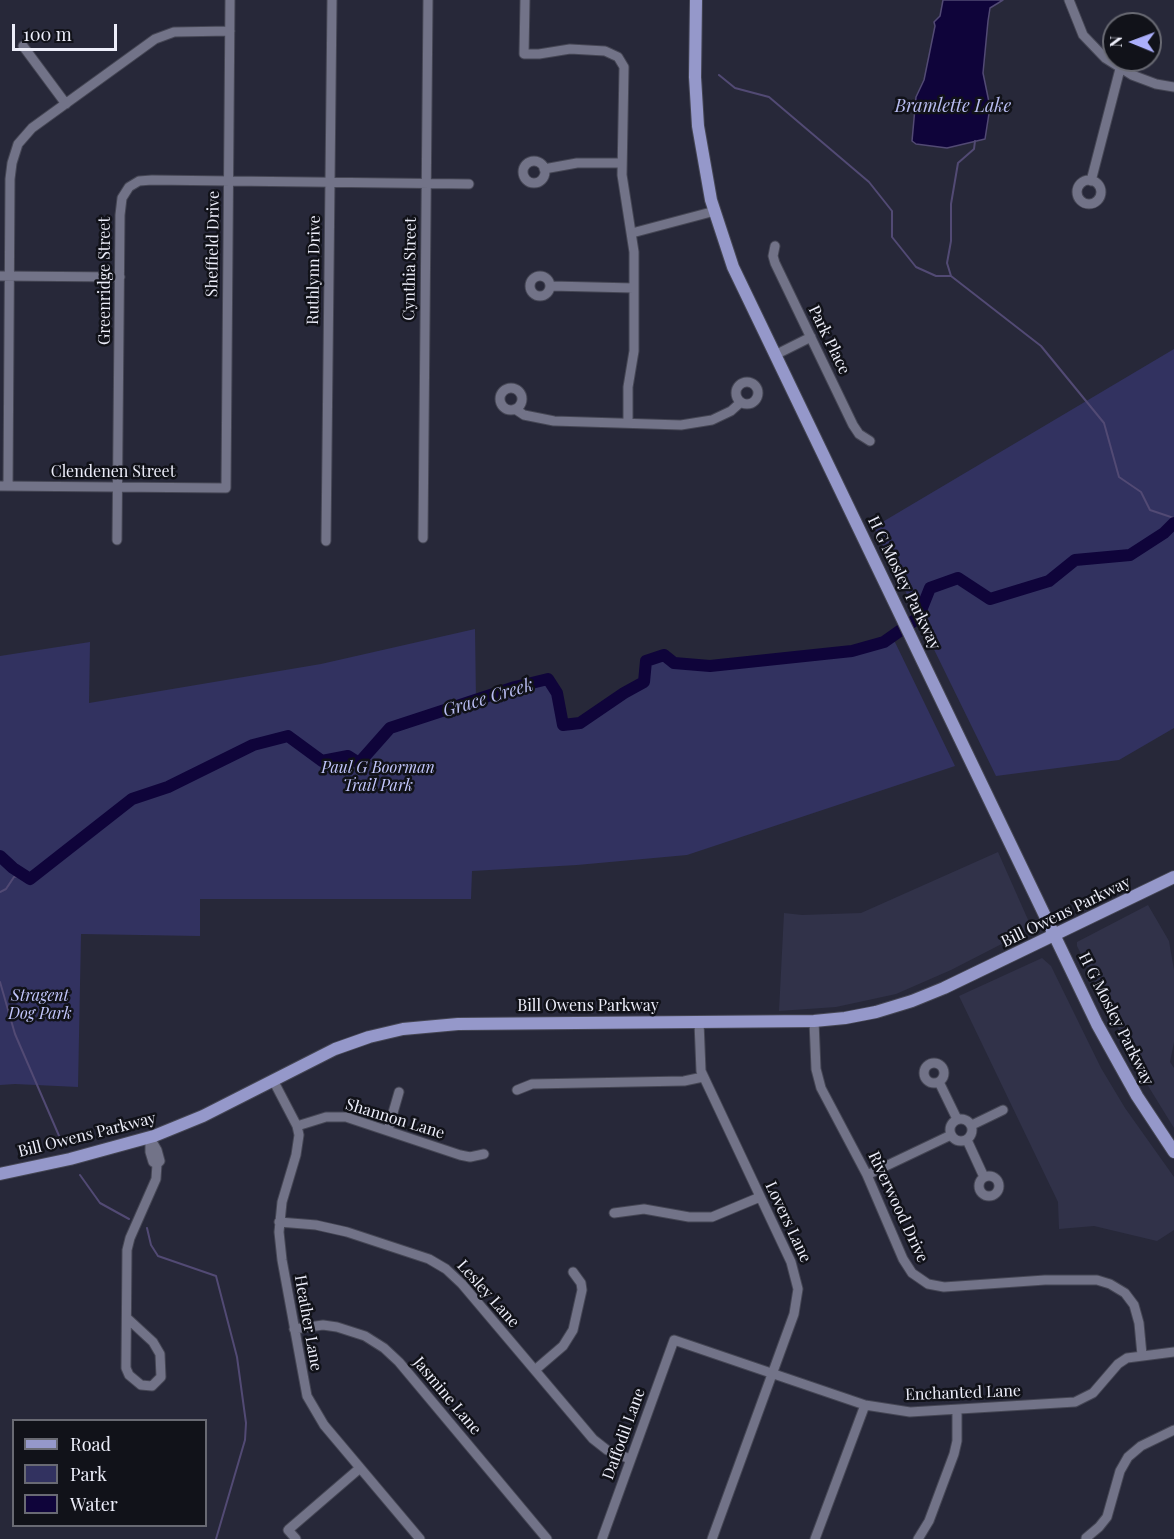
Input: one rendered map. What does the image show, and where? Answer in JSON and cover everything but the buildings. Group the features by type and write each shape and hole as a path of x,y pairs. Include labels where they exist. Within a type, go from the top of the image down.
{"main road":[{"name":"H G Mosley Parkway","path":"696,0 697,118 705,173 714,211 733,267 1118,1063 1174,1152"},
{"name":"Bill Owens Parkway","path":"0,1174 150,1138 203,1116 319,1056 360,1039 412,1028 458,1024 814,1021 861,1016 922,998 1174,877"}],"street":[{"name":"Sheffield Drive","path":"226,488 230,0"},
{"name":"Ruthlynn Drive","path":"326,541 332,0"},
{"name":"Cynthia Street","path":"423,537 428,0"},
{"path":"525,0 524,54 576,49 608,52 620,60 624,72 623,190 634,246 634,356 628,387 628,423"},
{"path":"1068,0 1086,39 1102,56"},
{"path":"4,486 5,276 10,179 18,144 26,134 160,36 174,32 230,31"},
{"path":"23,46 66,104"},
{"path":"1091,181 1119,72"},
{"path":"1127,72 1152,82 1174,87"},
{"path":"544,169 577,163 622,163"},
{"name":"Greenridge Street","path":"117,540 120,208 123,195 129,187 135,182 145,180 469,184"},
{"path":"632,232 714,211"},
{"name":"Park Place","path":"775,246 773,256 775,263 855,429 870,441"},
{"path":"5,276 120,277"},
{"path":"551,286 634,288"},
{"path":"775,355 811,337"},
{"path":"515,408 524,415 554,421 681,425 703,423 731,411 741,402"},
{"name":"Clendenen Street","path":"4,486 226,488"},
{"name":"Riverwood Drive","path":"814,1021 815,1059 819,1083 867,1175 903,1259 917,1278 932,1285 944,1287 1036,1280 1097,1280 1110,1284 1125,1293 1134,1305 1139,1323 1142,1355"},
{"name":"Lovers Lane","path":"699,1022 700,1065 704,1077 798,1281 794,1314 712,1539"},
{"path":"517,1090 532,1084 684,1081 704,1077"},
{"path":"273,1080 297,1126"},
{"path":"939,1082 957,1119"},
{"path":"387,1130 399,1092"},
{"path":"972,1125 1003,1110"},
{"name":"Shannon Lane","path":"297,1126 341,1116 460,1155 470,1157 484,1154"},
{"path":"957,1119 967,1120 972,1125 971,1135 966,1140 956,1140 951,1135 951,1124 957,1119"},
{"name":"Heather Lane","path":"297,1126 298,1146 282,1202 279,1222 282,1260 303,1384 311,1406 324,1425 420,1539"},
{"path":"867,1175 951,1135"},
{"path":"126,1317 153,1342 160,1354 160,1377 152,1386 141,1385 127,1372 126,1317 128,1245 156,1179 157,1164 153,1162 150,1152 150,1138"},
{"path":"966,1140 984,1178"},
{"path":"614,1213 644,1209 689,1217 712,1217 760,1197"},
{"name":"Lesley Lane","path":"279,1222 347,1232 438,1264 453,1274 597,1443 630,1460"},
{"path":"535,1370 562,1346 573,1330 582,1290 581,1283 573,1272"},
{"name":"Jasmine Lane","path":"294,1329 323,1325 337,1326 365,1336 384,1348 399,1362 547,1539"},
{"name":"Enchanted Lane","path":"674,1340 865,1405 910,1412 1075,1402 1096,1390 1123,1360 1131,1356 1174,1352"},
{"name":"Daffodil Lane","path":"602,1539 674,1340"},
{"path":"815,1539 865,1405"},
{"path":"918,1539 928,1521 954,1455 957,1441 957,1410"},
{"path":"1086,1538 1099,1527 1107,1516 1120,1471 1128,1457 1141,1446 1174,1430"},
{"path":"296,1539 288,1530 360,1468"}],"shaded area":[{"path":"998,852 1029,922 1025,932 951,970 896,994 836,1007 779,1011 784,913 802,915 861,913"},
{"path":"1148,905 1169,941 1174,970 1174,1042 1170,1062 1174,1068 1174,1128 1142,1076 1077,946 1077,942"},
{"path":"1042,958 1051,966 1101,1068 1125,1108 1174,1177 1174,1230 1157,1241 1094,1226 1059,1229 1058,1202 959,996"}],"green space":[{"path":"1174,349 1174,728 1119,760 996,776 874,527"},
{"name":"Paul G Boorman Trail Park","path":"475,629 476,700 548,679 557,693 563,725 580,723 643,683 646,661 664,655 674,663 710,666 852,651 883,642 892,636 955,766 687,855 577,865 472,871 471,899 200,899 200,936 81,934 78,1087 0,1085 0,656 90,642 89,703 321,664"}],"water":[{"name":"Bramlette Lake","path":"943,0 1003,0 990,8 988,21 983,73 990,107 985,139 947,148 916,144 912,141 916,97 924,80 934,22 940,16"}],"waterway":[{"path":"719,75 735,88 769,97 869,182 892,211 892,237 916,267 936,276 951,276 1041,346 1104,423 1119,477 1141,492 1150,510 1174,518"},
{"path":"951,276 947,263 951,241 951,204 958,163 974,149 975,141"},
{"name":"Grace Creek","path":"0,856 30,879 132,799 168,787 253,745 288,736 322,761 348,756 359,763 390,728 515,687 548,679 557,693 563,725 580,723 644,682 646,661 664,655 674,663 710,666 852,651 884,642 918,618 930,588 958,578 990,599 1049,581 1075,560 1130,555 1164,533 1174,523"},
{"path":"0,892 6,889 14,877 23,875"},
{"path":"0,982 15,1034 63,1145"},
{"path":"80,1175 100,1203 129,1219"},
{"path":"147,1228 151,1245 158,1256 216,1276 237,1357 246,1423 245,1440 216,1539"}],"park label":[{"name":"Stragent Dog Park","path":"40,1005"}]}
